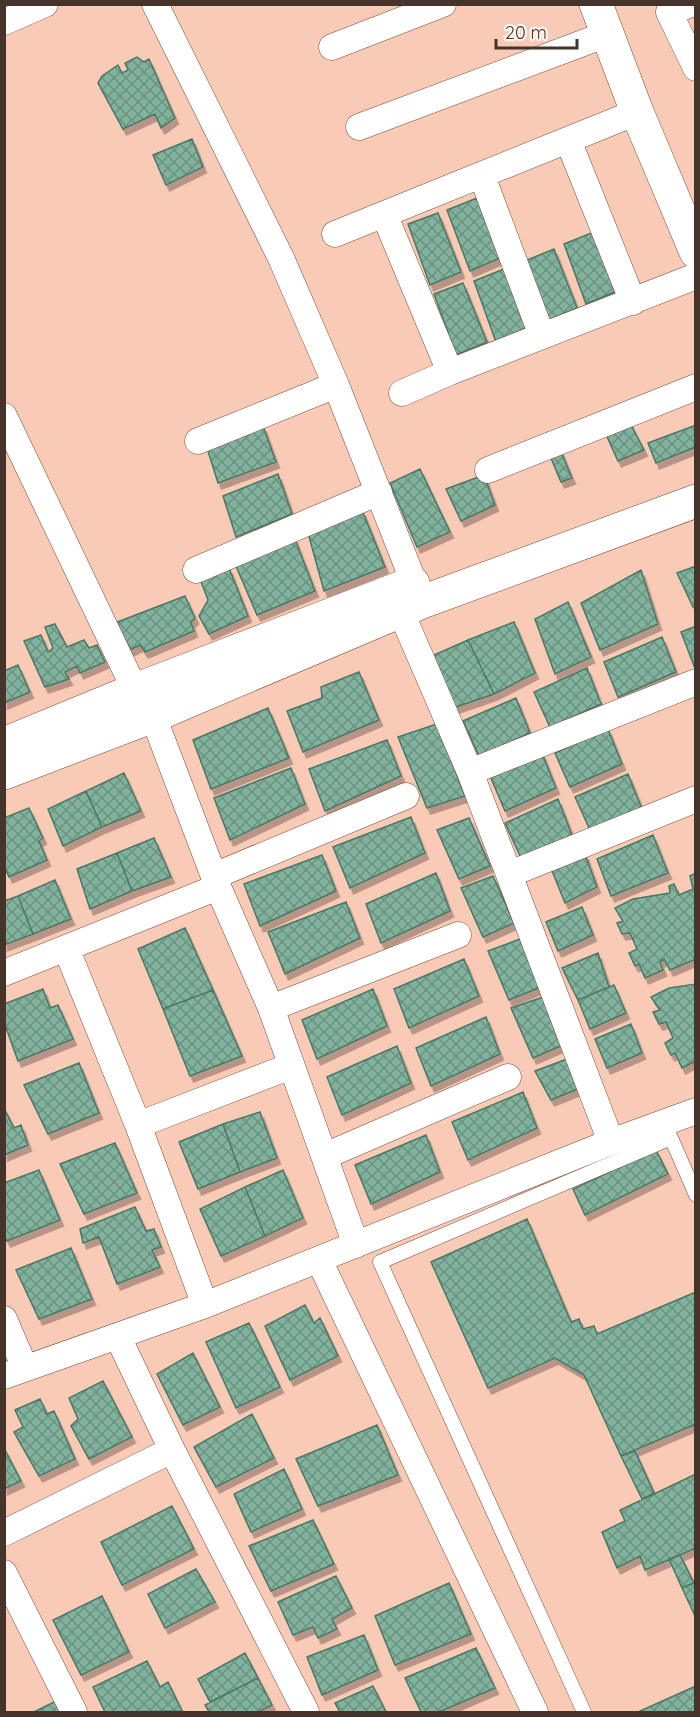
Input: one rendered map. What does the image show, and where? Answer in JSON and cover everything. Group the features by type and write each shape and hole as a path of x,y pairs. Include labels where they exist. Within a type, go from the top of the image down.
{"street":[{"path":"4,22 45,4"},
{"path":"155,4 281,258 379,492 470,772 611,1142"},
{"path":"332,47 442,4"},
{"path":"692,4 669,12 696,68"},
{"path":"358,127 602,19 637,112 696,252"},
{"path":"335,234 637,112"},
{"path":"568,140 633,302"},
{"path":"482,176 542,336"},
{"path":"384,214 450,372"},
{"path":"402,393 696,276"},
{"path":"198,441 336,385"},
{"path":"488,470 696,387"},
{"path":"4,416 144,703 216,881 271,1008 356,1245"},
{"path":"4,744 144,703 413,599 696,480"},
{"path":"196,570 379,492"},
{"path":"413,599 696,501"},
{"path":"470,772 695,685"},
{"path":"4,773 144,703"},
{"path":"4,973 66,948 406,796"},
{"path":"510,874 696,799"},
{"path":"271,1008 458,935"},
{"path":"66,948 138,1125 205,1305"},
{"path":"138,1125 291,1066"},
{"path":"325,1156 508,1077"},
{"path":"4,1320 15,1372 205,1305 611,1142 668,1131 696,1111"},
{"path":"319,1260 535,1713"},
{"path":"118,1336 171,1450 306,1713"},
{"path":"4,1533 171,1450"},
{"path":"4,1573 74,1713"}],"lane":[{"path":"584,1713 380,1262 668,1131 696,1195"}],"building":[{"path":"137,57 144,62 149,59 175,118 161,128 155,114 123,129 98,83 102,76 118,65 122,73 128,70 125,63"},
{"path":"192,139 203,167 166,185 153,155"},
{"path":"477,198 500,258 470,271 447,210"},
{"path":"438,213 461,272 430,285 408,224"},
{"path":"594,232 617,291 586,304 564,244"},
{"path":"554,249 577,308 547,321 525,261"},
{"path":"504,269 527,329 496,342 474,281"},
{"path":"463,283 487,342 456,355 434,294"},
{"path":"629,421 644,450 618,461 604,430"},
{"path":"696,425 696,447 656,463 648,443"},
{"path":"263,426 276,462 218,483 207,448"},
{"path":"559,447 572,478 561,482 548,451"},
{"path":"420,469 450,532 417,547 390,483"},
{"path":"278,474 292,514 236,537 223,496"},
{"path":"484,475 495,505 461,521 446,489"},
{"path":"362,510 385,567 324,591 308,533"},
{"path":"294,537 315,591 257,615 235,564"},
{"path":"696,566 696,605 693,607 677,573"},
{"path":"229,568 248,616 209,634 199,616 208,600 200,579"},
{"path":"641,570 658,624 600,650 581,603"},
{"path":"185,596 195,618 191,622 194,631 145,652 140,645 130,650 115,623"},
{"path":"568,602 591,657 555,674 535,619"},
{"path":"514,622 535,673 494,694 468,640"},
{"path":"55,624 67,647 84,640 89,648 97,645 105,662 80,673 77,666 65,672 69,679 45,687 24,641 41,635 48,652 53,648 45,627"},
{"path":"696,626 696,665 694,666 681,632"},
{"path":"662,637 676,672 618,697 604,662"},
{"path":"468,640 494,694 453,708 430,657"},
{"path":"18,665 30,692 4,703 4,671"},
{"path":"587,668 601,704 550,727 534,692"},
{"path":"359,672 379,720 303,752 287,711 322,698 321,687"},
{"path":"516,698 530,733 479,756 463,721"},
{"path":"268,708 289,758 211,789 193,740"},
{"path":"437,724 465,796 427,808 398,737"},
{"path":"608,729 622,764 570,787 555,753"},
{"path":"387,740 401,776 325,811 309,769"},
{"path":"542,753 556,788 505,811 490,776"},
{"path":"291,768 305,804 230,840 214,798"},
{"path":"124,773 141,811 102,827 86,791"},
{"path":"628,774 642,809 591,832 575,797"},
{"path":"86,791 102,827 63,846 48,809"},
{"path":"558,799 572,835 521,858 505,823"},
{"path":"29,808 43,838 39,841 47,860 9,877 4,866 4,818"},
{"path":"411,817 425,853 350,888 333,847"},
{"path":"469,818 490,866 459,879 437,830"},
{"path":"653,835 668,873 611,896 597,859"},
{"path":"154,838 171,877 132,891 117,853"},
{"path":"117,853 132,891 90,909 77,869"},
{"path":"585,854 597,887 565,903 550,866"},
{"path":"322,855 336,891 260,926 244,884"},
{"path":"436,873 450,911 381,943 366,904"},
{"path":"696,873 696,959 670,970 664,959 660,962 663,970 645,978 639,964 635,966 629,953 637,949 630,933 622,934 617,923 623,921 615,908 633,899 670,893 669,886 674,884 679,895 693,889 690,876"},
{"path":"493,876 514,923 483,937 461,888"},
{"path":"55,880 71,919 33,934 18,896"},
{"path":"18,896 33,934 4,945 4,901"},
{"path":"346,902 360,938 285,974 268,932"},
{"path":"582,907 593,935 558,951 546,922"},
{"path":"185,928 213,990 163,1009 138,949"},
{"path":"520,939 541,987 509,1000 488,951"},
{"path":"598,953 609,987 578,1000 562,968"},
{"path":"464,959 479,996 409,1028 394,989"},
{"path":"696,984 696,1061 682,1068 675,1053 671,1055 665,1043 673,1038 666,1022 659,1024 653,1012 660,1010 651,997 669,988"},
{"path":"614,985 626,1013 590,1029 578,1000"},
{"path":"43,989 50,1008 58,1005 73,1039 18,1061 4,1022 4,1004"},
{"path":"373,989 387,1026 317,1059 302,1020"},
{"path":"213,990 242,1056 190,1076 163,1009"},
{"path":"543,997 565,1044 533,1058 511,1008"},
{"path":"486,1017 500,1054 431,1086 416,1048"},
{"path":"631,1024 642,1053 607,1068 595,1039"},
{"path":"397,1046 411,1083 342,1115 327,1077"},
{"path":"567,1059 580,1088 551,1100 535,1071"},
{"path":"79,1063 99,1113 48,1134 24,1085"},
{"path":"523,1092 537,1128 468,1160 452,1122"},
{"path":"4,1108 14,1128 21,1125 28,1145 4,1155"},
{"path":"260,1112 277,1158 240,1172 223,1124"},
{"path":"223,1124 240,1172 198,1189 179,1142"},
{"path":"426,1135 440,1172 371,1204 355,1165"},
{"path":"115,1143 137,1193 84,1214 60,1164"},
{"path":"656,1150 668,1174 585,1215 573,1189"},
{"path":"39,1170 60,1220 7,1241 4,1235 4,1183"},
{"path":"283,1170 303,1218 265,1236 245,1187"},
{"path":"245,1187 265,1236 221,1256 200,1209"},
{"path":"135,1207 146,1231 154,1229 161,1247 152,1250 160,1267 117,1284 99,1237 83,1243 80,1229"},
{"path":"527,1219 571,1322 579,1319 583,1329 594,1326 597,1334 696,1292 696,1424 621,1456 584,1375 555,1358 488,1388 431,1262"},
{"path":"71,1248 92,1299 39,1319 16,1270"},
{"path":"305,1305 314,1323 320,1318 338,1356 290,1380 265,1326"},
{"path":"249,1323 280,1387 236,1408 206,1342"},
{"path":"193,1353 220,1407 183,1425 157,1374"},
{"path":"103,1381 132,1437 89,1459 71,1426 78,1419 69,1398"},
{"path":"40,1399 47,1414 54,1411 75,1459 39,1476 14,1432 23,1427 15,1410"},
{"path":"252,1414 274,1458 216,1487 194,1447"},
{"path":"377,1425 398,1475 318,1506 296,1459"},
{"path":"4,1448 21,1481 4,1489"},
{"path":"635,1451 654,1493 642,1499 621,1456"},
{"path":"284,1469 302,1509 251,1532 234,1494"},
{"path":"696,1474 696,1548 645,1570 640,1556 617,1568 602,1532 625,1521 620,1510"},
{"path":"172,1506 194,1549 122,1585 101,1542"},
{"path":"313,1520 334,1564 271,1591 249,1546"},
{"path":"680,1555 694,1583 682,1588 669,1559"},
{"path":"196,1569 215,1602 165,1628 148,1594"},
{"path":"336,1576 352,1608 332,1619 337,1629 318,1638 313,1627 293,1635 278,1602"},
{"path":"696,1582 696,1618 682,1588"},
{"path":"449,1583 471,1634 395,1665 375,1616"},
{"path":"102,1596 129,1652 81,1675 53,1620"},
{"path":"364,1635 378,1670 322,1695 307,1657"},
{"path":"476,1648 495,1688 439,1712 421,1712 405,1678"},
{"path":"245,1653 258,1678 210,1702 198,1679"},
{"path":"147,1661 160,1687 168,1682 182,1711 105,1712 93,1687"},
{"path":"258,1678 272,1705 258,1712 209,1712 205,1705"},
{"path":"373,1686 386,1712 340,1712 335,1703"},
{"path":"696,1686 696,1712 638,1712"},
{"path":"56,1701 62,1712 34,1712"}]}
